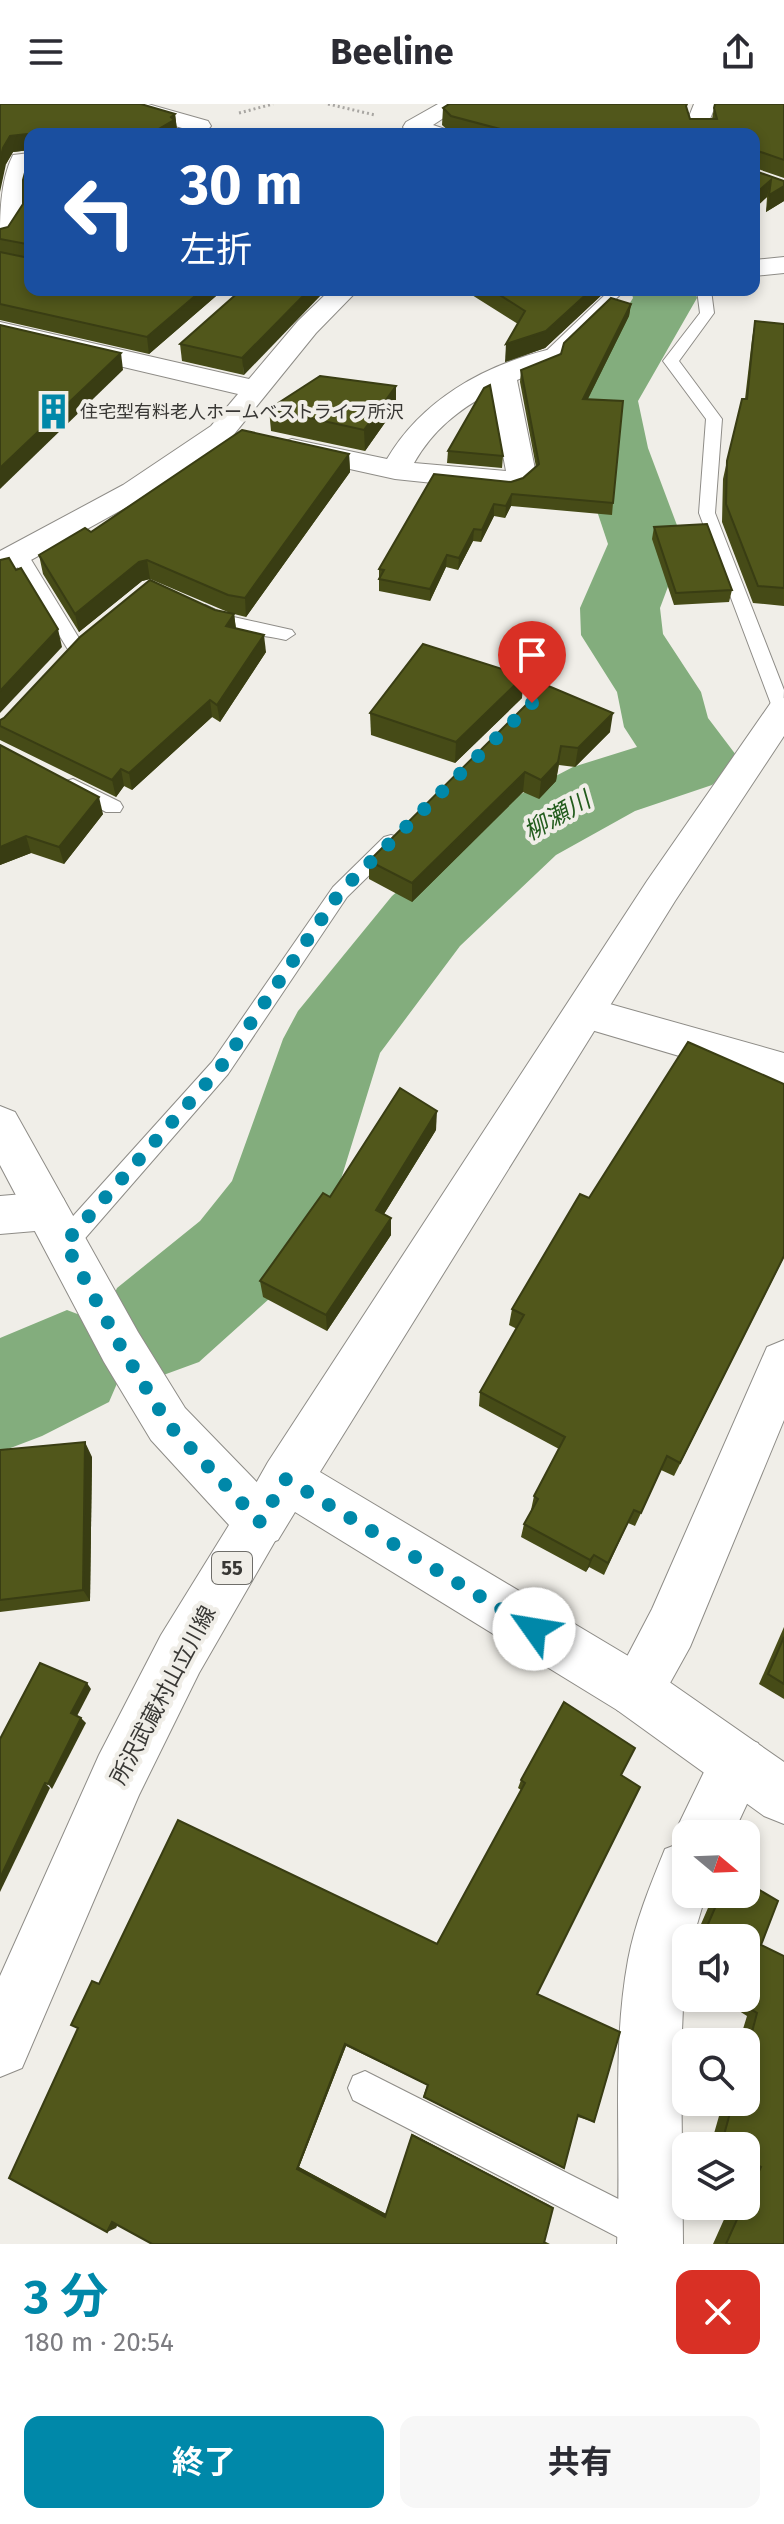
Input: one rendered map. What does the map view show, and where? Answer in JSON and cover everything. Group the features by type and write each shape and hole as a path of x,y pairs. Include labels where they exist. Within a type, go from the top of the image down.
{"street":[{"path":"124,104 200,126 197,128"},
{"path":"414,127 454,104"},
{"path":"699,128 697,124 705,104"},
{"path":"0,237 12,219 6,208 21,160 24,160"},
{"path":"760,267 784,265"},
{"path":"244,437 254,389 307,327 339,296"},
{"path":"0,330 254,389"},
{"path":"156,366 178,347"},
{"path":"395,470 422,429 460,398 502,375 547,358"},
{"path":"9,558 244,437 395,470 509,482 521,474 502,375"},
{"name":"所沢武蔵村山立川線","path":"0,2046 119,1775 180,1654 273,1501 661,891 783,711"},
{"path":"585,1013 784,1070"},
{"name":"55","path":"0,1124 37,1223 121,1347 168,1424 273,1501"},
{"path":"636,1691 671,1628 784,1362"},
{"path":"273,1501 636,1691 784,1796"},
{"path":"710,1820 738,1763"},
{"path":"650,2239 652,1983 672,1903"}],"lane":[{"path":"547,358 612,296"},
{"path":"705,296 707,313 671,361 714,419 707,513 783,711"},
{"path":"9,558 77,649"},
{"path":"187,604 224,620 286,634"},
{"path":"56,778 113,807"},
{"path":"37,1223 220,1068 340,892 408,826"},
{"path":"365,2088 650,2239"}],"path":[{"path":"328,104 414,127"}],"building":[{"path":"0,104 141,104 175,114 171,117 174,120 160,128 24,128 24,134 10,136 0,160"},
{"path":"449,104 687,104 690,119 717,119 715,104 784,104 784,160 760,152 760,128 496,128 451,116 443,108"},
{"path":"760,173 784,181 784,186 769,195 771,180 760,190"},
{"path":"24,176 24,243 0,239 0,229 8,227 23,204"},
{"path":"0,252 24,257 24,296 195,296 147,337 0,304"},
{"path":"234,296 303,296 242,358 180,344"},
{"path":"501,296 584,296 546,331 506,344 525,311"},
{"path":"611,298 631,304 583,399 623,401 613,503 512,494 506,506 494,504 482,530 474,529 459,558 447,555 430,589 379,579 384,570 379,569 434,474 511,482 523,478 539,464 521,370 561,354 564,343"},
{"path":"755,321 784,324 784,588 758,586 726,504 727,461 742,399 747,399"},
{"path":"0,325 121,353 0,468"},
{"path":"320,376 396,386 364,430 269,409"},
{"path":"490,385 503,456 448,451 484,388"},
{"path":"242,430 349,454 245,598 228,595 147,560 139,562 75,614 39,555 85,528 91,532"},
{"path":"707,524 732,590 676,593 654,527"},
{"path":"9,558 16,570 21,568 58,629 0,691 0,560"},
{"path":"150,580 215,610 234,614 226,626 264,635 217,705 210,700 129,773 121,769 112,780 0,726 0,720 80,637"},
{"path":"423,644 524,676 456,742 370,713"},
{"path":"546,685 613,713 578,748 561,746 558,762 541,780 525,772 412,883 369,861"},
{"path":"0,745 99,797 59,847 26,836 0,847"},
{"path":"688,1042 784,1084 784,1256 680,1463 667,1456 641,1513 634,1510 608,1563 594,1555 590,1560 524,1524 538,1499 534,1496 565,1437 480,1392 524,1315 512,1309 580,1194 589,1198"},
{"path":"400,1088 437,1111 376,1210 391,1218 326,1315 260,1281 323,1193 330,1197"},
{"path":"85,1442 83,1590 0,1600 0,1450"},
{"path":"784,1637 784,1684 768,1674"},
{"path":"40,1663 87,1683 71,1713 81,1718 48,1784 45,1783 0,1878 0,1739"},
{"path":"564,1702 635,1748 621,1775 640,1787 537,1994 620,2032 594,2122 578,2115 564,2168 424,2097 428,2085 345,2044 297,2169 385,2217 412,2135 553,2208 546,2244 152,2244 112,2222 107,2232 9,2178 78,2028 71,2025 92,1981 99,1984 178,1820 437,1944 525,1783 521,1780"},
{"path":"760,1890 778,1901 761,1945 784,1956 784,2244 726,2244 737,2220 760,2220 760,2132 725,2132 729,2116 760,2116 760,2028 753,2028 755,2012 760,2012 760,1924 708,1924 715,1908 760,1908"}],"waterway":[{"name":"柳瀬川","path":"158,1325 240,1255 278,1205 334,1039 426,921 524,832 604,789 681,764 692,755 667,727 659,692 622,635 620,608 646,544 612,448 603,401 664,296"},
{"name":"柳瀬川","path":"0,1397 67,1364"}],"place":[{"name":"住宅型有料老人ホームベストライフ所沢","path":"54,412"}],"route":[{"path":"532,703 340,892 220,1068 65,1243 121,1347 168,1424 260,1522 286,1479 534,1629"}]}
